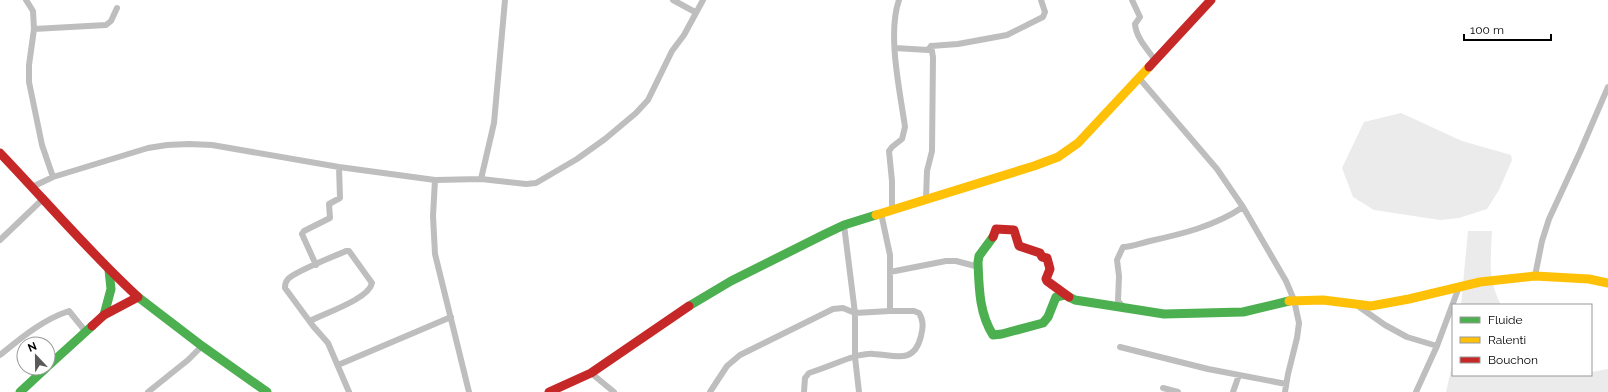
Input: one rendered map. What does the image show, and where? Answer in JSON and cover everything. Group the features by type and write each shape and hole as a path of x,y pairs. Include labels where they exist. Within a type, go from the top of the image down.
{"street":[{"path":"26,0 33,11 34,29 29,65 29,82 42,145 53,177"},
{"path":"481,179 494,122 505,0"},
{"path":"673,0 695,12"},
{"path":"32,187 53,177 148,148 167,145 212,145 339,167 435,180 481,179 526,184 536,183 577,159 605,140 636,113 648,100 672,51 684,35 702,0"},
{"path":"892,210 892,181 889,151 902,139 905,127 894,48 896,7 899,0"},
{"path":"894,48 928,50 931,46 958,44 1008,35 1043,17 1045,12 1041,0"},
{"path":"1132,0 1140,17 1135,24 1136,31 1155,60"},
{"path":"549,392 591,373 687,308 731,281 844,225 926,198 1009,174 1058,157 1078,143 1211,0"},
{"path":"34,29 106,25 111,21 117,8"},
{"path":"926,198 927,170 932,151 933,57 931,46"},
{"path":"1139,78 1217,169 1243,207 1286,281 1294,300 1299,323 1294,353 1286,384 1286,392"},
{"path":"1535,276 1542,240 1549,219 1608,87"},
{"path":"1,158 44,198 109,270 138,297 261,390"},
{"path":"316,265 302,234 304,231 330,218 329,204 338,200 341,195 339,167"},
{"path":"435,180 434,246 469,392"},
{"path":"0,240 44,198"},
{"path":"1124,309 1118,300 1119,276 1117,260 1123,247 1133,247 1216,222 1243,207"},
{"path":"881,213 890,255 890,312"},
{"path":"844,225 855,313 855,356 858,392"},
{"path":"1065,295 1056,297 1052,302 1050,314 1046,322 1040,325 1023,327 993,335 986,320 980,299 979,256 995,235 996,229 1012,229 1015,232 1019,246 1024,247 1031,253 1040,253 1042,257 1047,258 1050,269 1046,279 1065,295 1082,302 1155,313 1243,312 1294,300 1323,300 1371,306 1409,299 1480,282 1535,276 1589,279 1608,283"},
{"path":"310,321 361,296 373,284 349,251 346,251 292,277 287,280 285,284 285,288 310,321 328,343 349,392"},
{"path":"890,272 946,261 956,261 979,267"},
{"path":"104,315 110,289 109,270"},
{"path":"1453,304 1459,287"},
{"path":"56,359 104,315 138,297"},
{"path":"1356,305 1385,325 1407,337 1437,346"},
{"path":"1416,392 1437,346 1452,306"},
{"path":"710,392 727,366 740,354 833,309 843,308 855,313 914,311 919,313 922,318 922,333 919,343 910,355 900,357 873,354 855,356 809,374 805,378 804,392"},
{"path":"0,355 33,329 69,311 86,332"},
{"path":"338,365 451,317"},
{"path":"148,392 188,360 202,346"},
{"path":"1120,347 1143,354 1286,384"},
{"path":"591,373 614,392"},
{"path":"1233,392 1239,375"},
{"path":"20,392 37,376"},
{"path":"1164,388 1178,392"}],"shaded area":[{"path":"1401,113 1462,141 1511,155 1512,160 1499,190 1487,209 1459,218 1440,220 1374,210 1353,197 1342,168 1364,122"},
{"path":"1468,231 1492,231 1491,269 1494,286 1501,304 1461,304"},
{"path":"1452,365 1452,376 1592,376 1592,372 1608,369 1608,392 1446,392"}],"traffic: fast":[{"path":"689,306 731,281 825,234 844,225 876,215"},
{"path":"993,237 979,256 978,262 979,290 982,309 988,327 993,335 1043,323 1048,317 1056,297 1065,295"},
{"path":"104,315 111,289 109,270"},
{"path":"138,297 202,346 267,392"},
{"path":"1069,297 1075,300 1164,314 1243,312 1289,301"},
{"path":"56,359 92,326"},
{"path":"20,392 37,376"}],"traffic: slow":[{"path":"876,215 1034,166 1058,157 1078,143 1149,67"},
{"path":"1289,301 1323,300 1371,306 1409,299 1480,282 1535,276 1589,279 1608,283"}],"traffic: jam":[{"path":"1149,67 1211,0"},
{"path":"0,153 85,244 138,297 104,315 92,326"},
{"path":"993,237 996,229 1014,230 1019,246 1040,253 1042,257 1047,258 1050,269 1046,279 1047,281 1069,297"},
{"path":"549,392 591,373 689,306"}]}
